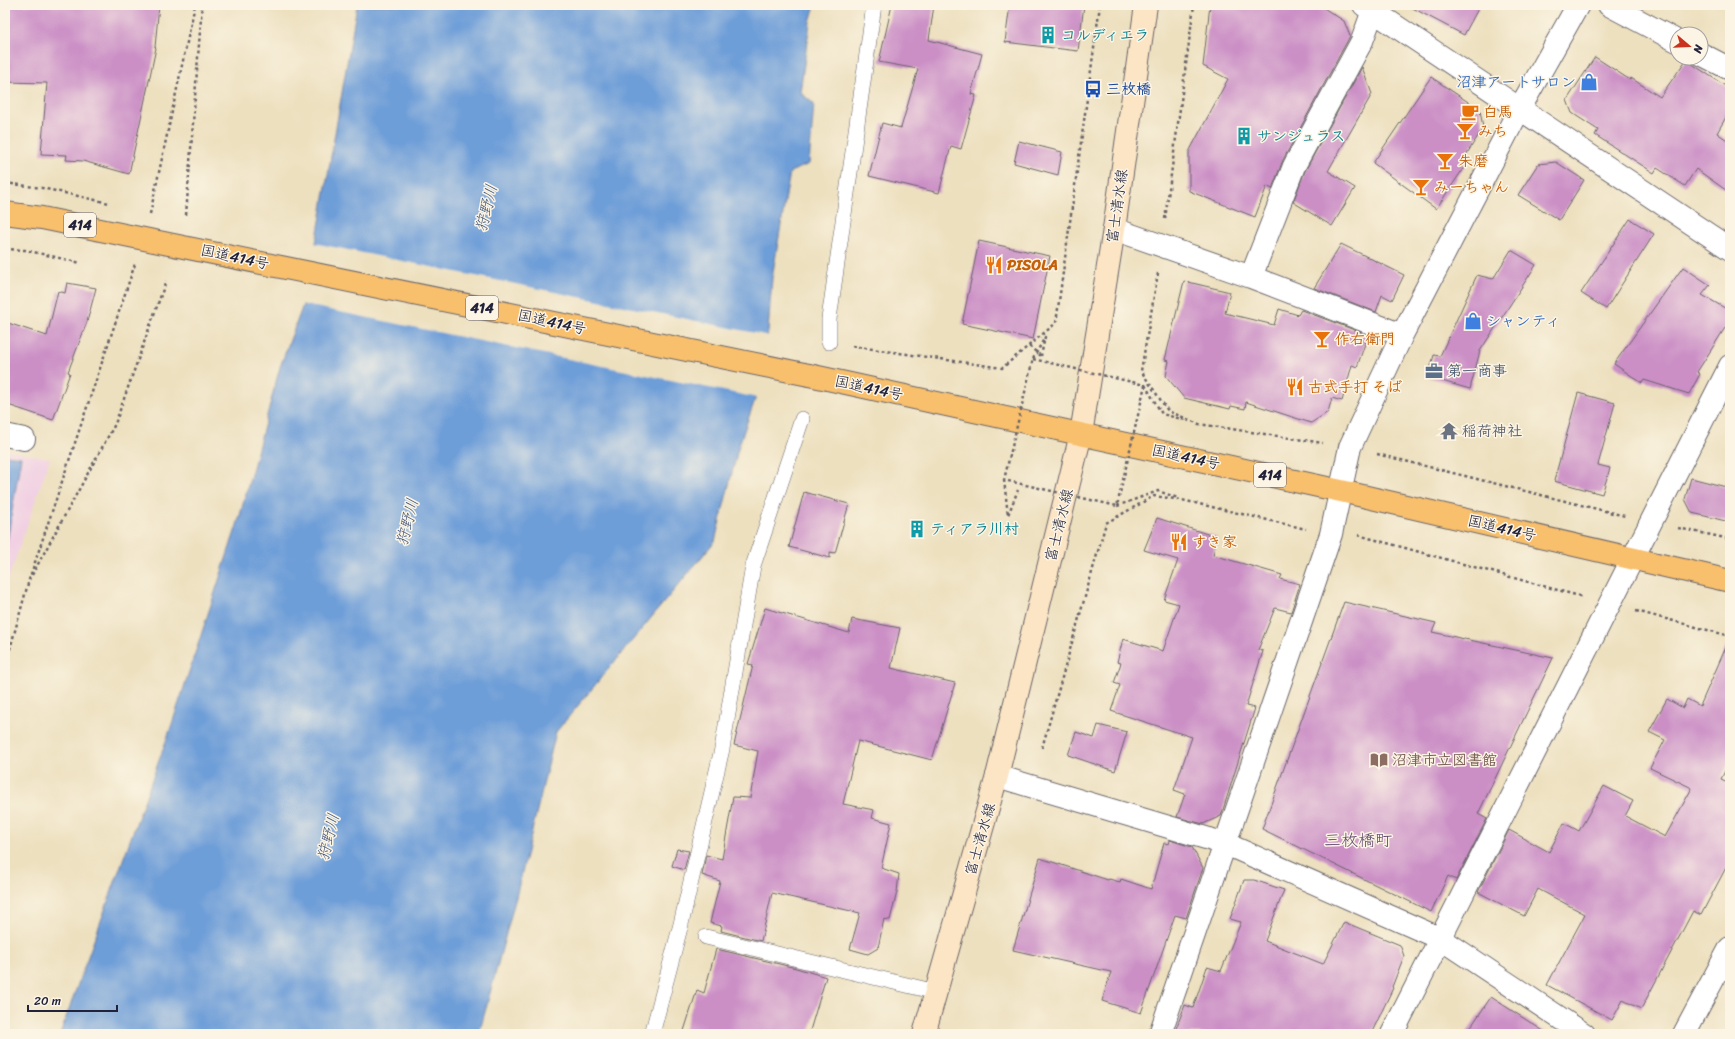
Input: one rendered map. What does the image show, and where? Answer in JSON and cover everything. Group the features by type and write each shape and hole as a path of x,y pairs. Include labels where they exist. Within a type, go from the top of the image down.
{"highway":[{"name":"国道414号","path":"5,213 42,218 149,239 809,375 1341,491 1730,581"}],"main road":[{"name":"富士清水線","path":"924,1034 997,776 1081,434 1114,229 1146,5"}],"street":[{"path":"1160,1034 1331,534 1350,447 1402,335 1520,108 1578,5"},
{"path":"1609,5 1669,37"},
{"path":"1251,277 1294,166 1362,41 1371,7 1730,249"},
{"path":"1709,58 1730,70"},
{"path":"1114,229 1251,277 1402,335"},
{"path":"1392,1034 1730,366"},
{"path":"997,776 1226,844 1440,939 1584,1034"},
{"path":"1684,1034 1730,948"}],"lane":[{"path":"829,342 829,319 874,5"},
{"path":"652,1034 682,924 722,749 753,566 802,419"},
{"path":"706,937 936,992"}],"path":[{"path":"5,667 28,580 149,239 152,206 194,5"},
{"path":"186,215 202,5"},
{"path":"829,342 1002,368 1056,323 1100,5"},
{"path":"1194,5 1162,246 1141,371 1168,411 1199,424"},
{"path":"5,249 25,250 81,263"},
{"path":"28,580 115,424 166,281"},
{"path":"1018,490 1008,515 1004,480 1032,359 1045,337 1041,356 1029,346"},
{"path":"1032,359 1145,385 1162,414 1199,424 1350,447 1650,522 1730,539"},
{"path":"1117,506 1145,385"},
{"path":"1004,480 1117,506 1158,491 1182,500"}],"shaded area":[{"path":"5,450 50,458 5,589"}],"water":[{"name":"狩野川","path":"357,5 815,5 810,22 800,92 814,104 809,164 790,172 772,278 768,332 757,394 739,445 715,541 556,732 516,897 479,1034 60,1034 171,727 239,519 280,367 306,297"},
{"path":"5,455 21,457 6,547 5,547"}],"pier":[{"path":"314,243 770,336 758,398 301,304"}],"building":[{"path":"5,5 159,5 156,48 129,174 83,161 66,160 67,155 41,154 47,83 5,82"},
{"path":"892,5 934,5 929,40 982,54 971,94 976,95 961,149 951,146 939,193 869,176 882,123 901,128 918,69 879,62"},
{"name":"コルディエラ","path":"1010,5 1084,5 1078,51 1005,42"},
{"path":"1210,5 1319,5 1344,21 1350,36 1283,160 1272,189 1267,186 1255,217 1189,191 1189,152 1228,79 1203,66"},
{"path":"1407,5 1480,5 1464,35"},
{"path":"1595,57 1630,80 1631,78 1660,97 1682,66 1695,66 1730,89 1730,110 1717,133 1730,142 1730,193 1696,169 1685,186 1657,168 1654,173 1595,135 1598,130 1572,113 1567,100"},
{"path":"1362,67 1372,94 1328,171 1355,188 1332,226 1293,202 1305,171"},
{"path":"1431,77 1480,110 1483,128 1461,163 1465,166 1436,209 1373,163"},
{"path":"1019,141 1062,152 1058,175 1014,163"},
{"path":"1556,162 1584,180 1559,220 1518,195 1538,164"},
{"path":"1630,219 1654,234 1606,309 1581,293"},
{"path":"979,241 1050,256 1033,339 962,324"},
{"path":"1341,244 1404,275 1392,300 1382,295 1376,312 1314,288"},
{"path":"1511,250 1536,265 1480,351 1470,389 1428,377 1434,355 1440,356 1477,275 1493,279"},
{"path":"1683,267 1710,285 1702,295 1730,311 1730,320 1697,372 1700,374 1689,394 1644,380 1642,383 1614,364"},
{"path":"1184,281 1230,292 1225,313 1274,325 1279,309 1298,315 1301,310 1368,335 1357,367 1352,365 1342,401 1332,398 1328,412 1311,423 1246,402 1245,409 1231,406 1230,409 1184,398 1166,376 1169,361 1165,360"},
{"path":"67,283 96,288 87,322 68,372 70,373 53,420 5,404 5,322 47,336 58,291 65,293"},
{"path":"1578,393 1615,403 1598,465 1610,468 1602,494 1554,481"},
{"path":"1691,478 1730,488 1730,522 1692,513 1685,499"},
{"path":"804,492 849,504 835,553 830,552 830,558 789,547"},
{"path":"1157,518 1217,537 1213,555 1282,575 1280,579 1300,584 1291,612 1275,608 1258,650 1263,651 1246,706 1255,708 1221,816 1203,824 1177,817 1185,794 1174,790 1192,737 1111,711 1120,685 1114,683 1121,663 1117,662 1123,639 1163,651 1179,604 1164,600 1178,560 1144,550"},
{"path":"1344,602 1436,623 1432,632 1553,658 1478,814 1487,819 1456,880 1448,876 1431,912 1262,829"},
{"path":"765,608 849,633 852,619 900,628 891,668 955,683 932,760 858,741 843,804 874,810 872,818 891,823 881,868 899,874 897,892 890,920 884,919 878,948 868,954 850,949 860,913 772,893 761,941 721,931 722,926 710,923 720,881 702,875 706,855 722,859 733,797 750,798 758,751 734,745 753,665 748,664"},
{"path":"1730,638 1730,761 1721,779 1730,783 1730,860 1701,915 1693,911 1641,1009 1623,1000 1612,1020 1547,985 1585,914 1538,889 1524,916 1478,892 1509,830 1549,852 1564,823 1579,831 1604,786 1633,801 1625,816 1665,837 1692,788 1650,768 1665,740 1649,732 1667,699 1683,708 1687,699 1700,706"},
{"path":"1098,725 1127,732 1115,771 1068,755 1076,732 1094,738"},
{"path":"1170,840 1192,847 1203,868 1186,918 1175,915 1141,1013 1102,1001 1111,972 1013,950 1040,858 1108,880 1120,882 1121,879 1151,889 1164,843 1169,844"},
{"path":"677,849 689,851 684,870 672,866"},
{"path":"1244,880 1254,880 1284,890 1265,941 1323,964 1344,922 1400,945 1404,956 1392,987 1393,988 1371,1034 1174,1034 1185,1005 1193,1008 1207,967 1221,971 1241,922 1230,919"},
{"path":"716,949 796,968 826,977 809,1034 683,1034 697,990 704,993"},
{"path":"1491,997 1548,1034 1466,1034"}],"place":[{"name":"コルディエラ","path":"1048,35"},
{"name":"沼津アートサロン","path":"1589,82"},
{"name":"三枚橋","path":"1093,89"},
{"name":"白馬","path":"1470,112"},
{"name":"みち","path":"1465,131"},
{"name":"サンジュラス","path":"1244,136"},
{"name":"朱磨","path":"1445,161"},
{"name":"みーちゃん","path":"1421,187"},
{"name":"PISOLA","path":"994,265"},
{"name":"シャンティ","path":"1473,321"},
{"name":"作右衛門","path":"1322,339"},
{"name":"第一商事","path":"1434,371"},
{"name":"古式手打 そば","path":"1295,387"},
{"name":"稲荷神社","path":"1449,431"},
{"name":"ティアラ川村","path":"917,529"},
{"name":"すき家","path":"1179,542"},
{"name":"沼津市立図書館","path":"1379,760"}],"district":[{"name":"三枚橋町","path":"1358,840"}]}
